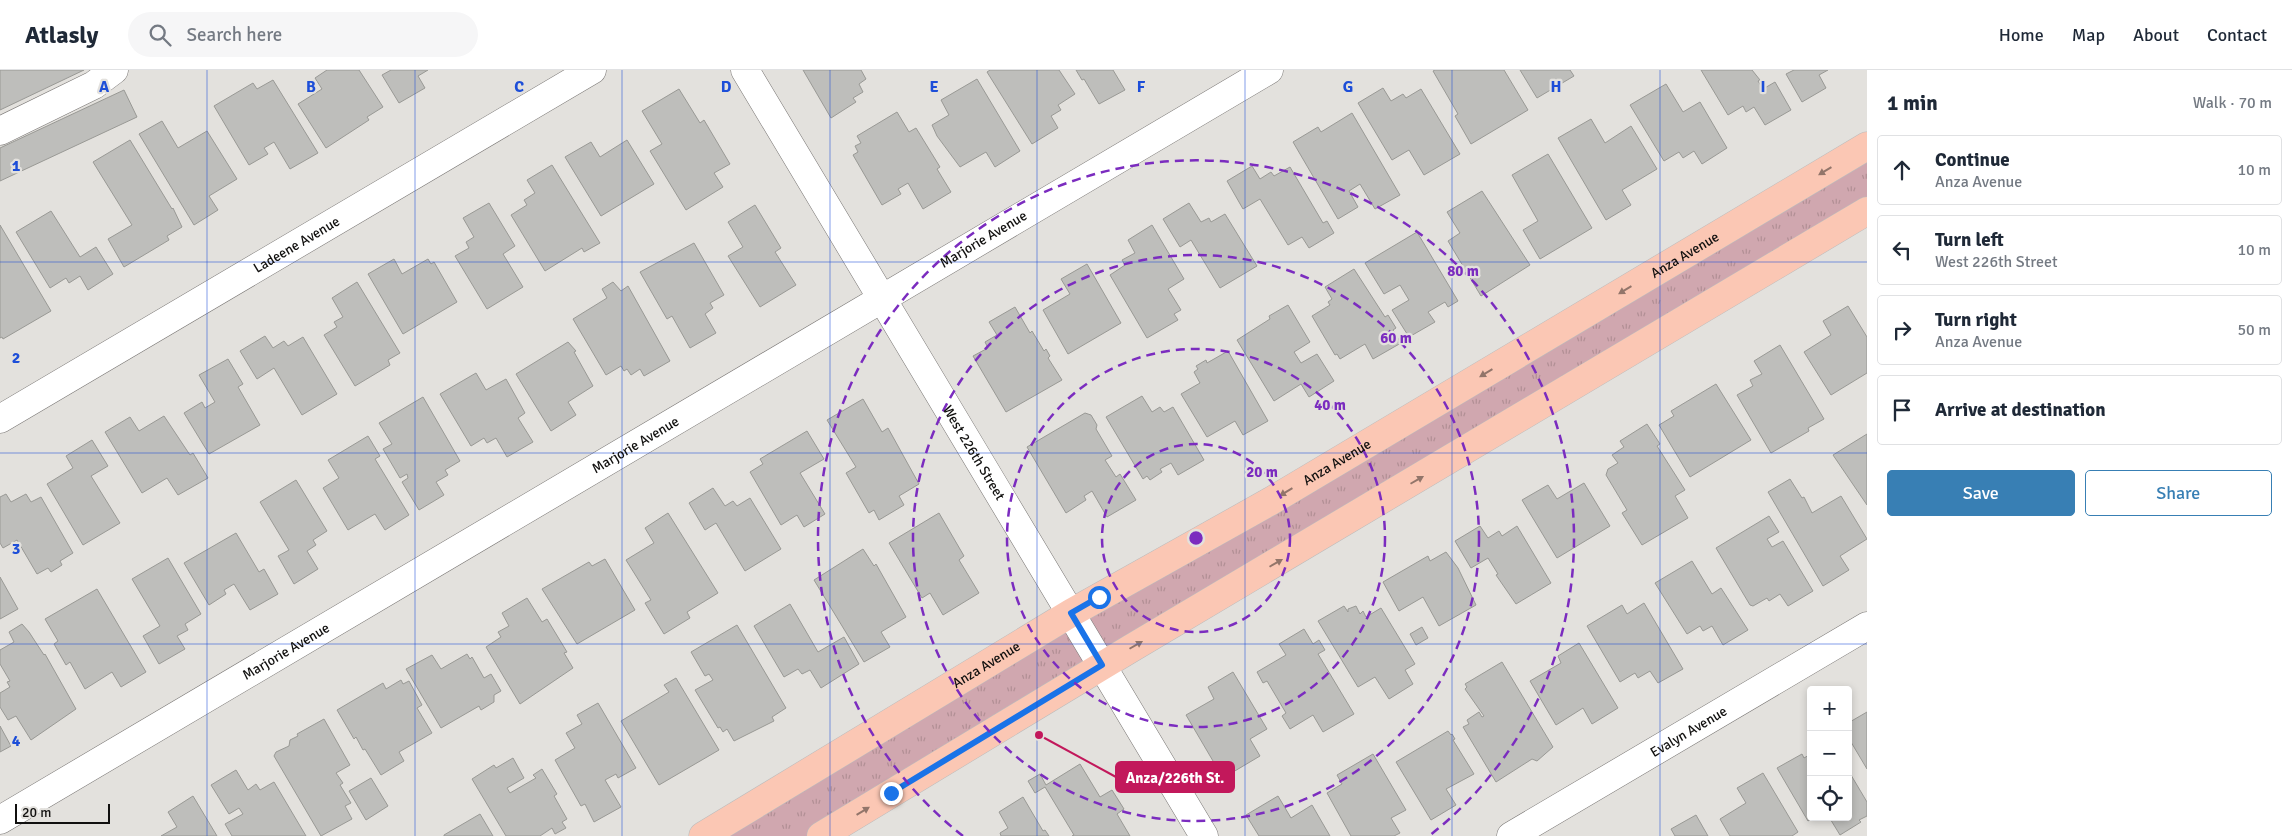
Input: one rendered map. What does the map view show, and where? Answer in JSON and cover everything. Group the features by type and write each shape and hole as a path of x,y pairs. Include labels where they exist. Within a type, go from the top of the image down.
{"main road":[{"name":"Anza Avenue","path":"703,836 1071,613 1271,501 1867,146"},
{"path":"821,836 1102,665 1867,211"}],"street":[{"path":"0,132 94,85 114,70"},
{"name":"Ladeene Avenue","path":"0,420 592,70"},
{"name":"West 226th Street","path":"745,70 1204,836"},
{"name":"Marjorie Avenue","path":"0,820 1270,70"},
{"name":"Evalyn Avenue","path":"1512,836 1867,626"}],"green space":[{"path":"1867,143 1867,209 822,836 703,836"}],"building":[{"path":"0,70 84,70 0,110"},
{"path":"327,70 359,70 383,107 367,117 369,120 326,148 298,104 322,89 315,78"},
{"path":"391,70 428,70 418,76 425,88 399,103 382,75"},
{"path":"803,70 861,70 866,79 859,84 863,92 853,98 856,102 831,118"},
{"path":"990,70 1059,70 1075,94 1058,105 1061,110 1051,116 1058,128 1032,144 987,72"},
{"path":"1076,70 1113,70 1125,90 1099,104 1084,79 1082,80"},
{"path":"1504,70 1528,110 1471,144 1455,116 1458,114 1433,71"},
{"path":"1520,70 1570,70 1574,76 1537,98"},
{"path":"1701,70 1752,70 1760,80 1758,81 1763,89 1775,82 1791,110 1765,125 1754,107 1746,112 1743,106 1728,115"},
{"path":"1794,70 1828,70 1819,75 1826,88 1802,102 1786,74"},
{"path":"977,79 1020,151 995,167 986,152 960,167 937,136 932,125 949,115 941,100"},
{"path":"273,80 318,153 290,169 274,142 264,148 268,154 249,165 214,106 253,83 257,89"},
{"path":"1666,84 1683,112 1700,102 1727,148 1702,164 1694,151 1683,158 1679,152 1664,161 1630,105"},
{"path":"1383,88 1391,101 1403,94 1406,98 1421,89 1460,154 1424,175 1409,150 1392,160 1358,103"},
{"path":"679,89 700,123 704,120 730,164 714,173 723,187 686,210 650,151 662,144 642,111"},
{"path":"124,90 137,117 0,181 0,148"},
{"path":"897,112 909,132 916,128 940,167 937,169 951,192 923,209 908,183 898,189 901,194 882,205 853,155 858,152 855,146 861,143 857,136"},
{"path":"1352,113 1400,195 1375,209 1360,184 1349,191 1358,207 1338,219 1293,142 1318,127 1321,132"},
{"path":"1591,119 1605,143 1631,126 1657,169 1622,190 1631,205 1606,220 1558,138"},
{"path":"162,121 178,148 207,131 237,179 209,196 218,210 194,225 139,134"},
{"path":"130,140 173,208 182,227 167,236 169,240 124,267 108,239 132,225 93,162"},
{"path":"627,140 654,184 601,216 565,157 591,142 600,157"},
{"path":"1548,154 1592,228 1540,259 1523,230 1538,221 1512,175"},
{"path":"552,165 600,243 584,252 582,248 545,271 511,215 527,205 524,200 535,193 527,180"},
{"path":"1252,166 1260,179 1271,172 1274,176 1290,167 1323,223 1327,221 1334,233 1309,248 1302,237 1288,245 1260,199 1243,209 1227,181"},
{"path":"1482,191 1530,265 1481,296 1448,241 1460,233 1447,212"},
{"path":"489,203 515,246 503,254 523,287 487,309 455,256 469,248 466,242 474,237 463,218"},
{"path":"1189,203 1201,222 1209,218 1211,222 1225,214 1257,266 1220,288 1191,240 1180,247 1163,219"},
{"path":"755,205 781,248 775,252 796,285 760,307 728,256 743,247 728,222"},
{"path":"51,211 80,257 96,247 113,274 88,290 80,276 69,283 66,278 50,288 16,232"},
{"path":"0,225 51,311 3,339 2,337 0,338"},
{"path":"1152,225 1184,279 1168,289 1181,310 1174,314 1178,320 1147,338 1110,275 1125,265 1122,260 1135,253 1128,240"},
{"path":"1417,232 1458,301 1448,307 1445,302 1428,312 1435,322 1409,337 1392,310 1409,300 1400,285 1384,294 1365,263"},
{"path":"694,243 724,295 710,303 713,308 705,314 716,333 690,348 672,316 667,319 640,272"},
{"path":"394,259 402,274 428,259 431,264 434,262 457,302 403,334 368,274"},
{"path":"1087,264 1121,323 1068,354 1043,310 1070,294 1061,279"},
{"path":"1354,269 1385,317 1388,315 1396,328 1393,330 1401,343 1373,359 1365,344 1340,359 1337,354 1335,355 1312,316 1330,305 1328,302 1332,299 1325,287"},
{"path":"357,282 400,353 388,360 390,365 355,386 324,335 337,327 334,322 343,317 332,298"},
{"path":"613,282 621,291 628,286 670,361 644,376 640,369 631,375 627,369 624,371 621,366 606,375 573,319 607,298 602,289"},
{"path":"1288,305 1310,342 1294,352 1301,363 1317,354 1334,381 1309,397 1301,384 1274,401 1237,340 1270,319 1269,316"},
{"path":"1848,306 1867,337 1867,373 1831,395 1804,352 1831,335 1823,321"},
{"path":"1015,307 1030,333 1032,331 1044,351 1046,349 1050,356 1048,358 1062,380 1006,412 973,356 988,348 985,342 997,335 989,322"},
{"path":"265,336 273,348 284,341 288,346 303,337 337,394 302,415 274,368 257,379 240,351"},
{"path":"568,342 576,351 574,352 593,386 568,402 576,415 551,431 516,374"},
{"path":"1780,345 1824,419 1808,428 1809,431 1771,453 1737,395 1753,386 1750,380 1762,374 1754,361"},
{"path":"1228,351 1268,421 1243,435 1235,421 1207,437 1181,394 1200,383 1194,372 1198,369 1196,366 1206,360 1207,363"},
{"path":"228,359 243,384 238,387 260,425 209,454 184,413 202,402 205,408 215,402 199,375"},
{"path":"476,373 486,390 506,379 525,413 518,418 533,442 507,457 496,438 487,443 484,438 471,446 440,394"},
{"path":"1716,384 1751,440 1690,477 1659,425 1674,416 1671,411"},
{"path":"1142,396 1152,412 1160,407 1164,412 1173,407 1204,460 1178,475 1171,463 1160,469 1162,472 1150,480 1147,476 1143,479 1106,417"},
{"path":"423,397 460,461 445,470 448,475 436,482 444,495 419,510 402,482 408,478 407,474 400,478 383,449 392,444 379,423"},
{"path":"863,399 882,432 888,428 919,484 899,496 904,505 879,520 874,510 869,513 846,473 856,467 827,420"},
{"path":"1085,413 1091,415 1097,425 1096,429 1112,456 1105,460 1116,477 1120,474 1136,500 1107,517 1092,491 1084,496 1086,500 1066,513 1027,447"},
{"path":"164,416 190,455 193,453 208,478 178,495 167,478 142,493 105,432 130,417 139,431"},
{"path":"1647,424 1660,444 1657,446 1685,490 1675,496 1688,518 1642,545 1622,513 1627,510 1606,475 1608,469 1618,463 1612,455 1624,447 1620,441"},
{"path":"807,431 824,459 800,473 825,514 804,527 797,515 781,525 750,472 763,464 760,459"},
{"path":"1867,434 1867,505 1833,455"},
{"path":"368,436 380,456 375,459 409,515 385,530 375,514 348,530 323,488 339,478 328,460"},
{"path":"92,440 108,466 91,476 120,523 83,545 47,484 73,468 66,456"},
{"path":"1790,479 1802,498 1804,497 1812,513 1841,496 1867,539 1840,556 1849,570 1823,586 1768,492"},
{"path":"296,480 327,531 313,540 316,545 307,551 318,569 294,584 278,556 289,550 260,502"},
{"path":"1584,483 1610,526 1557,558 1522,500 1548,485 1557,499"},
{"path":"713,488 725,506 733,501 737,506 750,498 781,549 745,571 716,523 705,530 689,503"},
{"path":"6,494 11,502 26,494 31,502 41,497 73,553 60,561 62,565 51,572 48,568 37,574 17,540 3,548 0,543 0,497"},
{"path":"668,513 718,593 687,612 690,618 664,634 645,603 651,600 626,560 654,543 645,528"},
{"path":"939,513 964,556 959,560 979,593 943,615 930,593 922,598 889,543"},
{"path":"1769,516 1779,532 1767,539 1772,547 1783,541 1813,591 1788,606 1780,594 1769,601 1767,598 1753,606 1750,605 1716,548"},
{"path":"1480,526 1488,538 1499,531 1502,536 1517,526 1551,583 1516,604 1496,575 1498,574 1488,558 1471,568 1455,541"},
{"path":"236,533 259,572 264,569 278,594 250,610 234,584 224,590 226,594 209,605 184,563"},
{"path":"863,549 874,566 876,564 906,617 881,632 890,647 864,662 814,580"},
{"path":"1446,552 1458,568 1476,605 1439,626 1423,597 1399,611 1383,582 1428,556 1430,561"},
{"path":"168,558 201,614 185,624 188,630 177,636 185,649 159,664 143,636 160,626 132,579"},
{"path":"605,559 635,610 577,644 542,589 589,562 592,566"},
{"path":"1692,561 1712,594 1721,588 1748,630 1723,645 1712,626 1703,631 1700,626 1687,634 1655,583"},
{"path":"0,577 18,609 0,619"},
{"path":"97,589 146,672 121,687 112,672 85,689 70,662 66,665 54,644 58,641 45,619"},
{"path":"527,598 542,622 547,619 567,652 564,653 573,668 520,704 486,647 501,637 498,632 509,626 502,613"},
{"path":"1644,603 1683,669 1658,683 1650,671 1638,678 1635,673 1620,682 1587,626 1622,605 1627,614"},
{"path":"790,604 818,652 844,637 859,664 821,688 810,670 802,674 798,669 784,677 754,626"},
{"path":"1344,606 1348,612 1348,609 1356,606 1360,614 1363,611 1366,617 1381,608 1415,664 1405,670 1413,684 1389,699 1375,677 1358,687 1318,621"},
{"path":"22,624 45,654 76,709 31,740 16,716 8,720 0,707 0,693 10,687 7,682 10,681 0,664 0,650 14,642 9,632"},
{"path":"737,625 786,708 772,717 774,721 734,741 727,729 723,732 720,727 718,728 695,690 713,680 709,674 705,676 691,652"},
{"path":"1422,627 1428,638 1416,645 1410,634"},
{"path":"1304,629 1313,644 1319,640 1325,650 1318,654 1354,714 1323,732 1313,715 1290,729 1282,716 1286,713 1267,681 1263,683 1257,672 1286,655 1279,644"},
{"path":"1579,643 1618,708 1592,724 1583,708 1556,725 1530,681 1561,663 1558,656"},
{"path":"467,654 470,659 472,657 484,678 491,674 501,691 494,695 494,702 481,710 479,706 441,728 406,669 432,655 441,669"},
{"path":"1502,662 1553,747 1537,761 1532,759 1496,782 1463,727 1469,724 1467,720 1479,712 1482,717 1484,716 1465,689 1467,687 1465,684"},
{"path":"1233,672 1267,729 1250,739 1260,756 1223,778 1186,715 1214,699 1208,687"},
{"path":"676,678 719,750 659,785 621,721 669,692 664,685"},
{"path":"401,680 403,684 409,681 422,705 417,708 432,733 399,752 404,761 381,775 356,737 354,739 337,710 383,683 386,689"},
{"path":"598,703 636,768 618,778 616,774 605,780 621,807 594,822 585,804 581,806 555,760 575,748 566,733 582,724 577,715"},
{"path":"1867,712 1867,769 1852,744 1852,721"},
{"path":"324,719 350,765 336,773 343,783 340,785 351,803 345,806 352,819 321,836 274,756 276,752 289,746 290,740 298,736 297,734"},
{"path":"0,726 11,746 0,752"},
{"path":"1448,731 1452,734 1455,739 1453,740 1474,774 1446,789 1456,805 1431,820 1396,762"},
{"path":"1373,754 1406,810 1391,818 1400,833 1394,836 1351,836 1327,793 1342,784 1337,775"},
{"path":"1802,754 1804,758 1807,756 1807,819 1777,768"},
{"path":"513,758 524,778 507,788 510,793 536,778 533,775 542,769 557,794 554,796 567,819 562,822 566,828 555,834 552,828 540,836 506,836 472,779 494,765 496,768"},
{"path":"1080,764 1100,797 1112,790 1124,809 1117,814 1130,836 1072,836 1074,835 1045,787 1035,793 1028,781 1040,774 1046,785"},
{"path":"236,770 248,790 256,784 260,790 274,782 306,836 232,836 225,824 243,814 239,808 229,814 211,785"},
{"path":"1763,773 1798,832 1792,836 1730,836 1720,819 1746,803 1737,788"},
{"path":"1852,777 1867,802 1867,816 1840,835 1831,821 1852,821"},
{"path":"371,778 388,806 366,820 349,791"},
{"path":"193,796 217,836 161,836 177,827 168,812"},
{"path":"1278,796 1291,818 1312,805 1330,836 1259,836 1246,815"},
{"path":"1023,797 1043,831 1045,830 1049,836 1001,836 1000,833 1008,828 999,812"},
{"path":"480,814 493,836 444,836 444,835"},
{"path":"1696,815 1708,836 1675,836 1671,829"}],"place":[{"name":"Anza/226th St.","path":"1039,735"}],"route":[{"path":"891,793 1102,665 1071,613 1099,597"}]}
